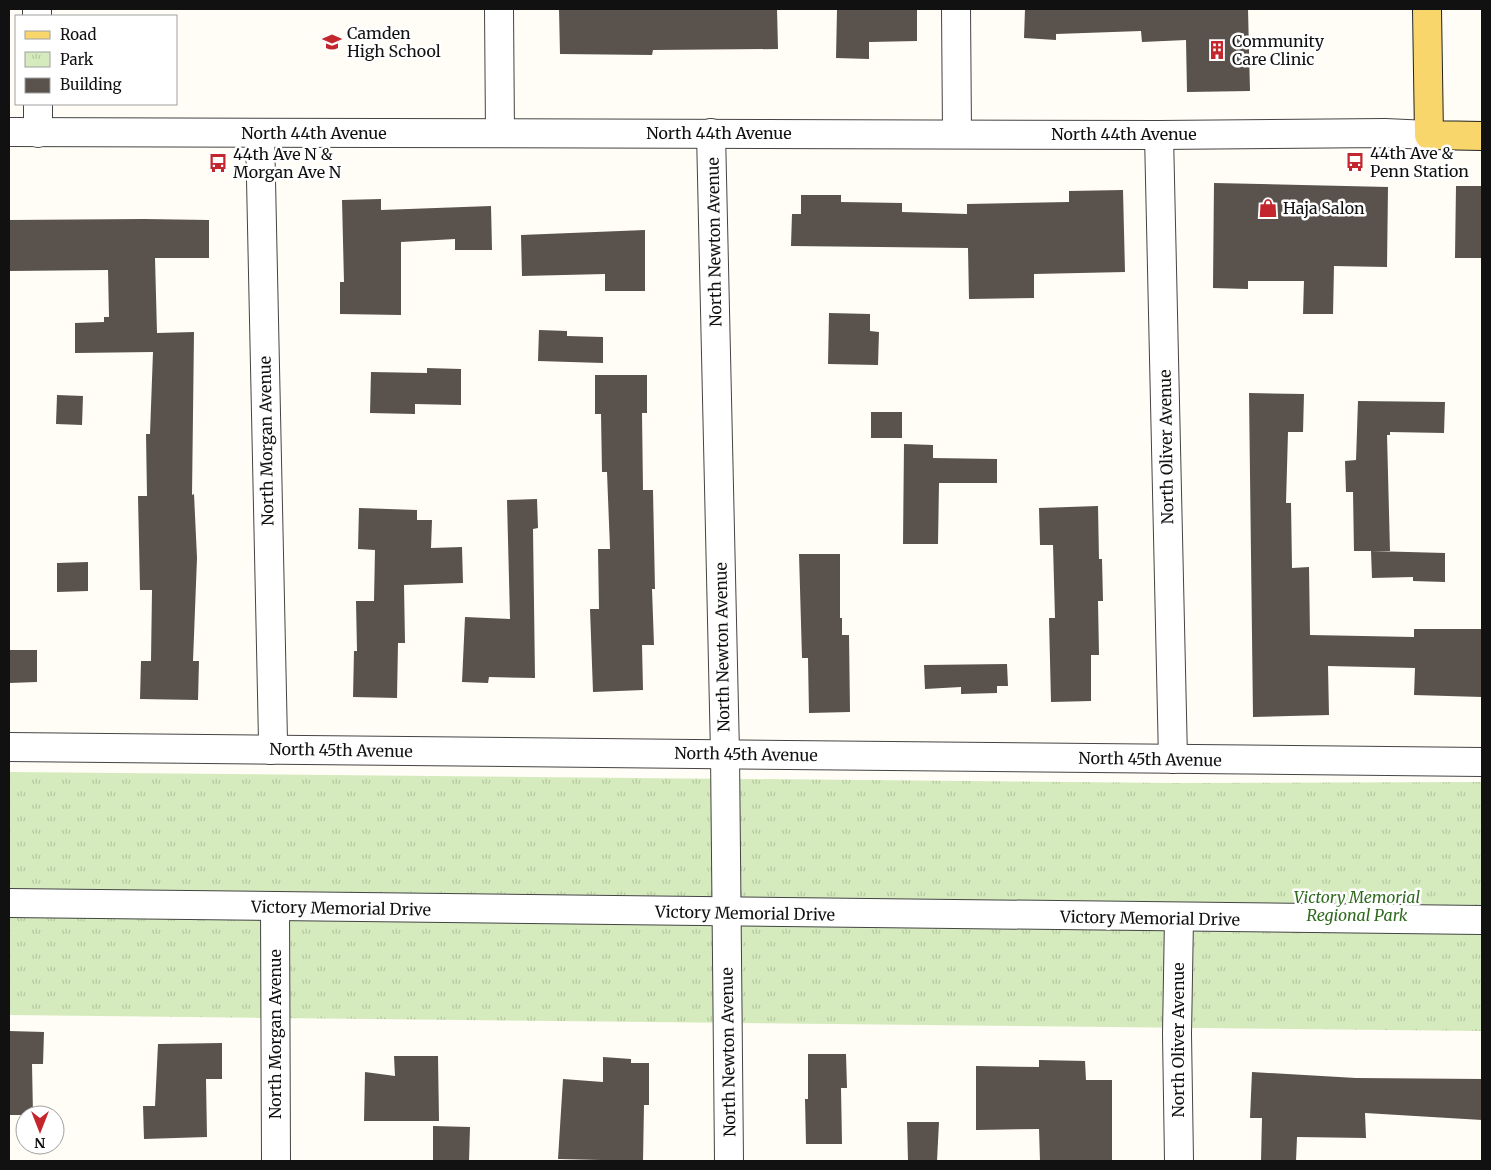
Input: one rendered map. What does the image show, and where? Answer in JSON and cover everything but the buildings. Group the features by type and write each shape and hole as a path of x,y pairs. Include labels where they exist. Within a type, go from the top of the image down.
{"main road":[{"path":"1427,9 1429,135 1482,136"}],"street":[{"path":"499,9 500,132"},
{"path":"956,9 957,132"},
{"path":"38,105 38,132"},
{"name":"North 44th Avenue","path":"9,132 957,132 1159,134 1385,132 1429,135"},
{"name":"North Morgan Avenue","path":"260,132 273,741 271,750"},
{"name":"North Newton Avenue","path":"711,132 727,913 729,1161"},
{"name":"North Oliver Avenue","path":"1159,134 1173,759"},
{"name":"North 45th Avenue","path":"9,747 1482,762"},
{"name":"Victory Memorial Drive","path":"9,903 727,913 1482,920"},
{"name":"North Morgan Avenue","path":"275,907 276,1161"},
{"name":"North Oliver Avenue","path":"1179,918 1177,1034 1179,1161"}],"green space":[{"name":"Victory Memorial Regional Park","path":"9,772 1174,783 1482,782 1482,1031 9,1015"}],"place":[{"name":"Camden High School","path":"332,42"},
{"name":"Community Care Clinic","path":"1217,50"},
{"name":"44th Ave & Penn Station","path":"1355,162"},
{"name":"44th Ave N & Morgan Ave N","path":"218,163"},
{"name":"Haja Salon","path":"1268,208"}]}
